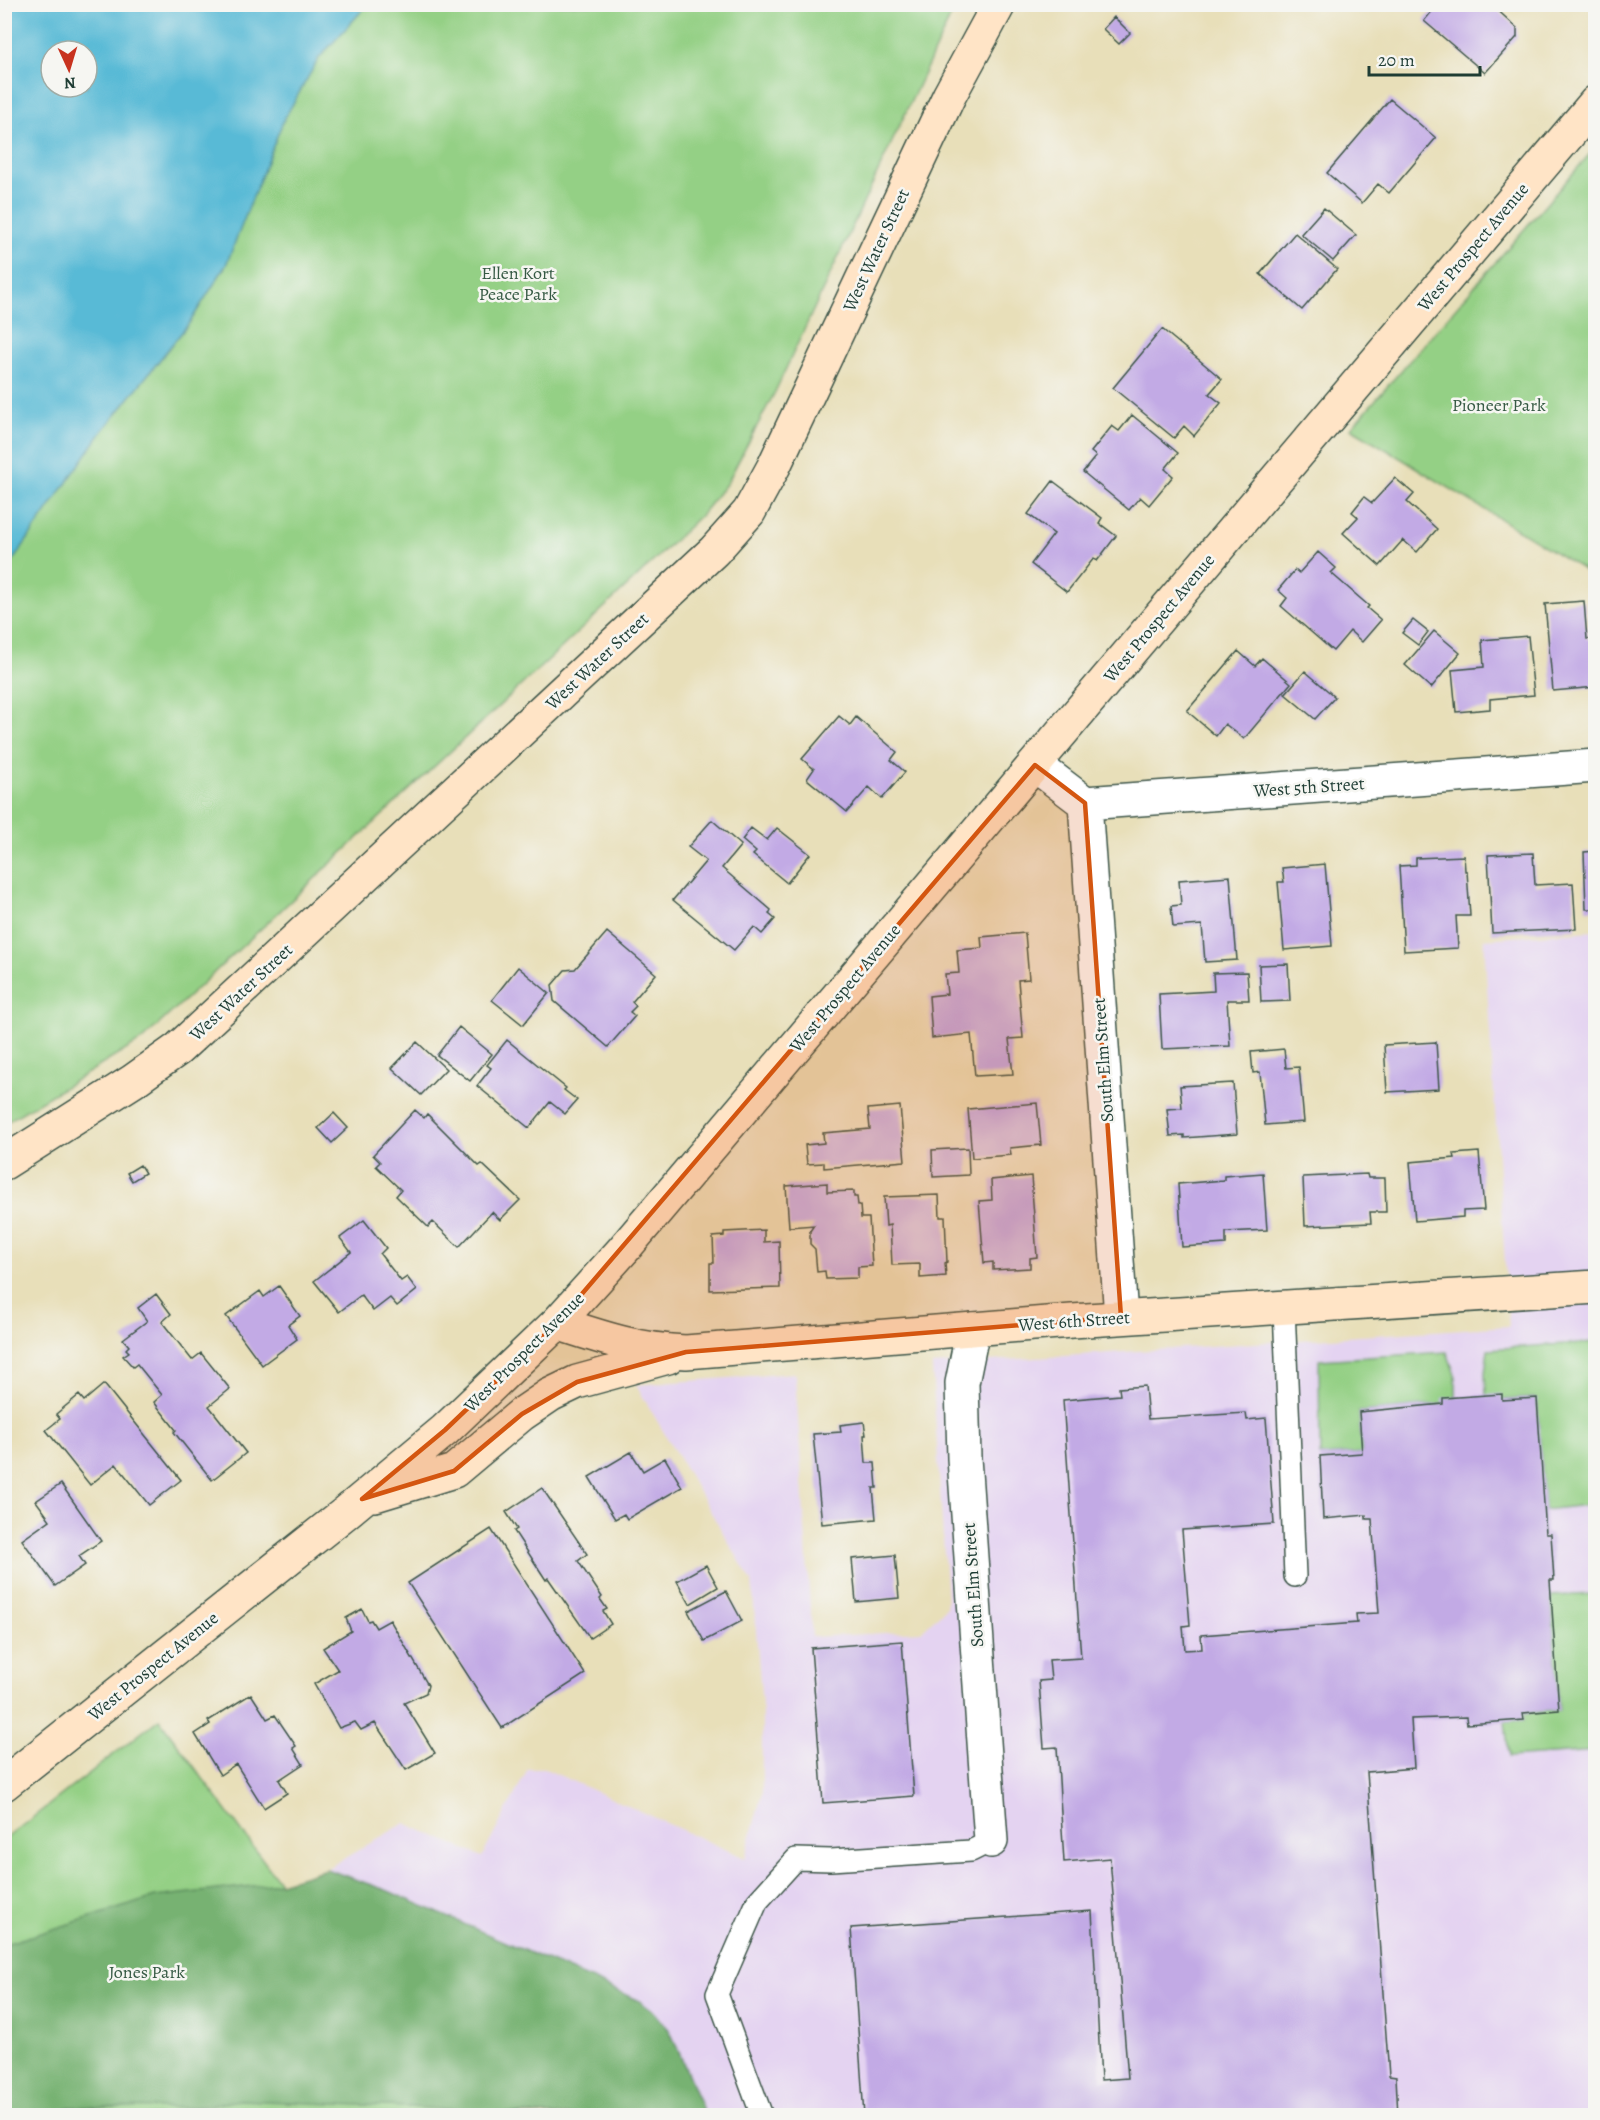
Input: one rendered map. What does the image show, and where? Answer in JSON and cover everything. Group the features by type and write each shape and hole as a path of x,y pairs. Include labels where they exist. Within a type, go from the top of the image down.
{"main road":[{"name":"West Water Street","path":"4,1163 178,1050 705,560 748,512 780,455 949,96 999,4"},
{"name":"West Prospect Avenue","path":"4,1784 362,1499 445,1430 557,1323 623,1250 1596,102"},
{"name":"West 6th Street","path":"557,1323 634,1347 656,1351 686,1352 1121,1317 1596,1287"},
{"path":"362,1499 454,1471 522,1414 550,1395 578,1382 686,1352"}],"street":[{"path":"1035,765 1085,803"},
{"name":"West 5th Street","path":"1085,803 1596,765"},
{"name":"South Elm Street","path":"1085,803 1121,1317"},
{"name":"South Elm Street","path":"973,1329 962,1383 964,1458 991,1841"}],"lane":[{"path":"1284,1308 1295,1576"},
{"path":"762,2115 717,1994 757,1902 796,1859 831,1860 971,1851 991,1841"}],"highlighted area":[{"path":"1035,765 1085,803 1121,1317 686,1352 577,1382 522,1414 454,1471 362,1499 445,1430 557,1323"}],"shaded area":[{"path":"1595,931 1595,2115 654,2115 280,1883 326,1869 405,1823 482,1857 528,1769 545,1769 745,1858 762,1794 762,1704 752,1582 636,1385 795,1373 812,1637 922,1631 946,1608 947,1600 932,1365 1509,1326 1484,939"}],"green space":[{"name":"Ellen Kort Peace Park","path":"367,5 956,5 775,392 727,483 701,515 141,1041 5,1123 5,572 101,433 190,322 226,265 283,121 319,58"},
{"name":"Pioneer Park","path":"1595,148 1596,571 1587,572 1351,428"},
{"path":"1595,1342 1595,1504 1544,1510 1537,1398 1502,1400 1486,1395 1485,1373 1488,1349"},
{"path":"1447,1352 1456,1377 1456,1397 1443,1404 1359,1412 1362,1453 1320,1456 1319,1360"},
{"path":"1595,1594 1595,1751 1509,1757 1505,1721 1524,1720 1523,1713 1559,1710 1551,1596"},
{"name":"Jones Park","path":"159,1719 280,1883 654,2115 5,2116 5,1839"},
{"name":"Jones Park","path":"326,1869 386,1890 638,2000 655,2013 670,2031 705,2115 541,2115 239,2100 185,2108 69,2107 49,2115 5,2115 5,1944 155,1897 280,1883"}],"water":[{"path":"5,4 367,5 319,58 283,121 226,265 190,322 101,433 5,572"}],"building":[{"path":"1438,4 1491,4 1517,28 1517,37 1485,73 1424,21"},
{"path":"1114,17 1130,33 1119,44 1103,29"},
{"path":"1390,99 1436,138 1389,193 1378,184 1362,203 1327,173"},
{"path":"1324,208 1356,235 1333,261 1301,234"},
{"path":"1295,233 1337,269 1302,310 1260,274"},
{"path":"1162,329 1222,379 1209,394 1221,403 1194,436 1184,426 1174,438 1113,388"},
{"path":"1132,415 1178,453 1165,469 1173,476 1149,505 1140,497 1129,510 1083,472 1096,456 1091,452 1112,426 1119,431"},
{"path":"1395,478 1414,494 1407,502 1437,529 1417,552 1403,540 1380,566 1343,533 1358,517 1352,512 1364,497 1372,503"},
{"path":"1053,481 1102,518 1099,523 1116,536 1097,561 1094,558 1067,592 1031,564 1054,534 1028,514"},
{"path":"1318,552 1336,568 1331,573 1369,606 1367,608 1381,620 1362,642 1350,631 1333,651 1281,606 1287,598 1278,590 1295,570 1299,573"},
{"path":"1584,601 1587,639 1596,639 1596,687 1553,691 1545,604"},
{"path":"1413,620 1428,632 1418,645 1402,633"},
{"path":"1434,631 1460,653 1431,688 1405,665"},
{"path":"1528,636 1534,695 1490,699 1490,709 1456,712 1452,670 1484,667 1482,640"},
{"path":"1238,651 1255,666 1262,658 1291,683 1244,739 1225,724 1216,736 1187,711"},
{"path":"1305,671 1335,697 1315,719 1285,694"},
{"path":"839,716 850,725 856,717 897,752 891,760 905,772 882,799 869,787 847,812 807,779 814,769 802,759"},
{"path":"712,820 741,845 722,868 771,910 769,914 775,919 762,934 754,927 734,950 673,900 706,861 688,847"},
{"path":"751,828 767,840 777,828 810,854 787,883 753,855 756,852 742,840"},
{"path":"1596,851 1596,909 1586,909 1584,852"},
{"path":"1533,853 1535,885 1573,883 1576,929 1492,933 1488,855"},
{"path":"1464,856 1470,916 1456,916 1458,948 1404,951 1399,866 1416,865 1416,858"},
{"path":"1325,864 1332,946 1284,950 1278,882 1284,882 1282,868"},
{"path":"1230,876 1237,960 1205,962 1202,925 1173,927 1171,906 1181,905 1179,880"},
{"path":"607,932 656,974 632,1002 636,1006 630,1012 635,1016 608,1047 554,1001 552,985 565,970 575,969"},
{"path":"1025,933 1029,979 1018,980 1023,1038 1009,1039 1013,1074 975,1076 971,1034 932,1038 929,996 947,994 945,974 959,973 957,950 982,948 981,937"},
{"path":"1288,964 1290,1001 1261,1002 1259,965"},
{"path":"518,967 549,993 523,1025 492,1000"},
{"path":"1247,972 1249,1000 1227,1000 1230,1046 1162,1049 1159,994 1214,991 1213,973"},
{"path":"459,1027 492,1054 470,1081 437,1055"},
{"path":"507,1040 566,1088 564,1090 577,1100 565,1114 550,1102 529,1128 477,1086 491,1068 487,1065"},
{"path":"417,1042 446,1069 421,1095 392,1068"},
{"path":"1436,1042 1439,1089 1387,1092 1384,1045"},
{"path":"1284,1049 1286,1068 1299,1067 1304,1122 1265,1125 1260,1072 1253,1073 1251,1052"},
{"path":"1233,1083 1237,1134 1184,1138 1184,1135 1170,1136 1167,1109 1182,1108 1180,1086"},
{"path":"1037,1103 1041,1145 1010,1148 1011,1155 972,1158 968,1109"},
{"path":"900,1106 905,1161 824,1168 824,1163 807,1164 805,1145 824,1143 823,1133 870,1129 868,1109"},
{"path":"415,1110 424,1118 427,1114 479,1166 482,1164 520,1200 500,1220 492,1212 459,1247 433,1222 428,1227 396,1196 401,1190 376,1166 380,1162 373,1155"},
{"path":"334,1113 348,1128 332,1143 318,1128"},
{"path":"968,1148 969,1175 933,1177 932,1150"},
{"path":"1479,1152 1484,1210 1463,1211 1463,1217 1415,1221 1410,1162 1455,1158 1454,1154"},
{"path":"140,1165 145,1173 132,1181 127,1173"},
{"path":"1263,1173 1267,1230 1226,1232 1226,1244 1182,1247 1178,1184 1224,1180 1224,1176"},
{"path":"1367,1174 1368,1178 1385,1178 1386,1212 1370,1212 1371,1223 1305,1226 1303,1177"},
{"path":"1031,1176 1037,1257 1030,1258 1030,1268 993,1270 993,1262 984,1263 979,1201 992,1200 991,1180"},
{"path":"827,1183 827,1192 854,1191 854,1197 857,1197 858,1205 860,1205 861,1218 869,1218 872,1266 858,1267 858,1278 826,1279 825,1271 817,1272 815,1249 810,1244 810,1231 814,1225 789,1227 786,1186"},
{"path":"939,1195 940,1217 945,1217 946,1276 920,1278 920,1264 892,1265 890,1225 886,1226 884,1197"},
{"path":"364,1220 386,1248 380,1254 401,1281 407,1277 417,1290 397,1306 390,1298 373,1311 361,1295 339,1312 314,1281 351,1252 340,1238"},
{"path":"764,1230 764,1242 779,1241 780,1288 710,1290 710,1263 714,1263 713,1237 724,1236 724,1232"},
{"path":"279,1286 300,1316 288,1325 297,1339 262,1365 226,1316 260,1291 264,1297"},
{"path":"156,1294 171,1314 162,1322 192,1360 201,1353 230,1389 209,1406 246,1453 212,1480 174,1432 176,1430 154,1402 162,1395 137,1364 133,1367 123,1356 129,1352 126,1349 129,1346 123,1339 147,1321 138,1308"},
{"path":"104,1384 181,1480 149,1505 116,1464 90,1485 46,1430 60,1419 56,1414 79,1395 84,1401"},
{"path":"1145,1386 1148,1419 1246,1413 1247,1420 1266,1418 1274,1524 1182,1530 1190,1625 1183,1626 1185,1650 1202,1649 1201,1635 1357,1623 1356,1614 1379,1613 1372,1519 1366,1519 1366,1515 1323,1519 1320,1456 1362,1453 1359,1412 1443,1404 1443,1398 1502,1394 1502,1400 1537,1398 1546,1534 1551,1534 1554,1580 1550,1580 1559,1710 1523,1713 1524,1720 1467,1724 1466,1717 1411,1719 1414,1768 1367,1772 1389,2076 1396,2077 1398,2116 864,2116 851,1928 1092,1911 1101,2080 1128,2078 1110,1858 1064,1862 1057,1747 1044,1748 1039,1681 1051,1680 1049,1660 1081,1658 1063,1400 1120,1395 1119,1388"},
{"path":"864,1422 866,1463 875,1463 877,1488 873,1488 876,1519 822,1524 813,1434 841,1432 840,1425"},
{"path":"631,1452 643,1471 665,1458 682,1487 627,1519 624,1514 615,1519 589,1477"},
{"path":"61,1484 101,1541 79,1556 85,1565 55,1586 22,1540 50,1520 36,1501"},
{"path":"542,1488 587,1554 578,1561 602,1597 600,1599 607,1609 603,1611 611,1624 590,1638 548,1578 546,1580 514,1531 517,1529 506,1512"},
{"path":"491,1529 585,1674 502,1728 408,1583"},
{"path":"895,1555 899,1598 856,1602 852,1559"},
{"path":"706,1565 718,1587 690,1604 677,1581"},
{"path":"726,1591 742,1621 704,1641 688,1611"},
{"path":"362,1609 368,1621 371,1620 376,1628 390,1620 428,1685 426,1693 404,1703 435,1753 406,1770 375,1723 361,1730 355,1722 339,1728 314,1684 338,1670 323,1648 351,1631 346,1618"},
{"path":"902,1641 914,1796 823,1803 811,1648"},
{"path":"251,1694 267,1719 275,1715 296,1746 293,1748 303,1764 279,1780 287,1793 264,1808 236,1764 220,1775 195,1734 210,1724 208,1721"}]}
